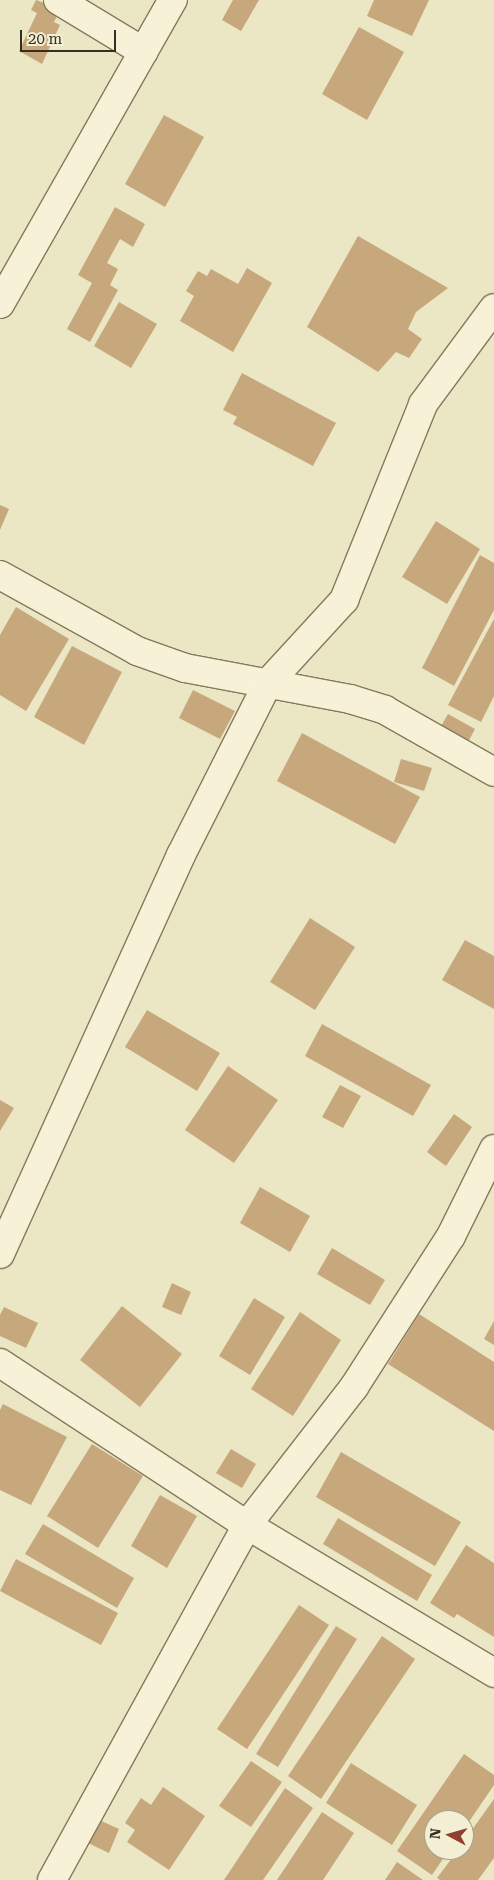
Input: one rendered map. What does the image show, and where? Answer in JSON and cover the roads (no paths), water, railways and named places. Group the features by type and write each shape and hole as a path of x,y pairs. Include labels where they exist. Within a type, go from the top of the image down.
{"street":[{"path":"58,0 144,52"},
{"path":"0,304 173,0"},
{"path":"0,1254 177,864 268,683 344,600 423,404 491,320"},
{"path":"0,575 137,651 185,668 350,699 385,710 494,772"},
{"path":"52,1880 247,1526 354,1387 451,1236 494,1149"},
{"path":"0,1363 247,1526 494,1673"}]}
